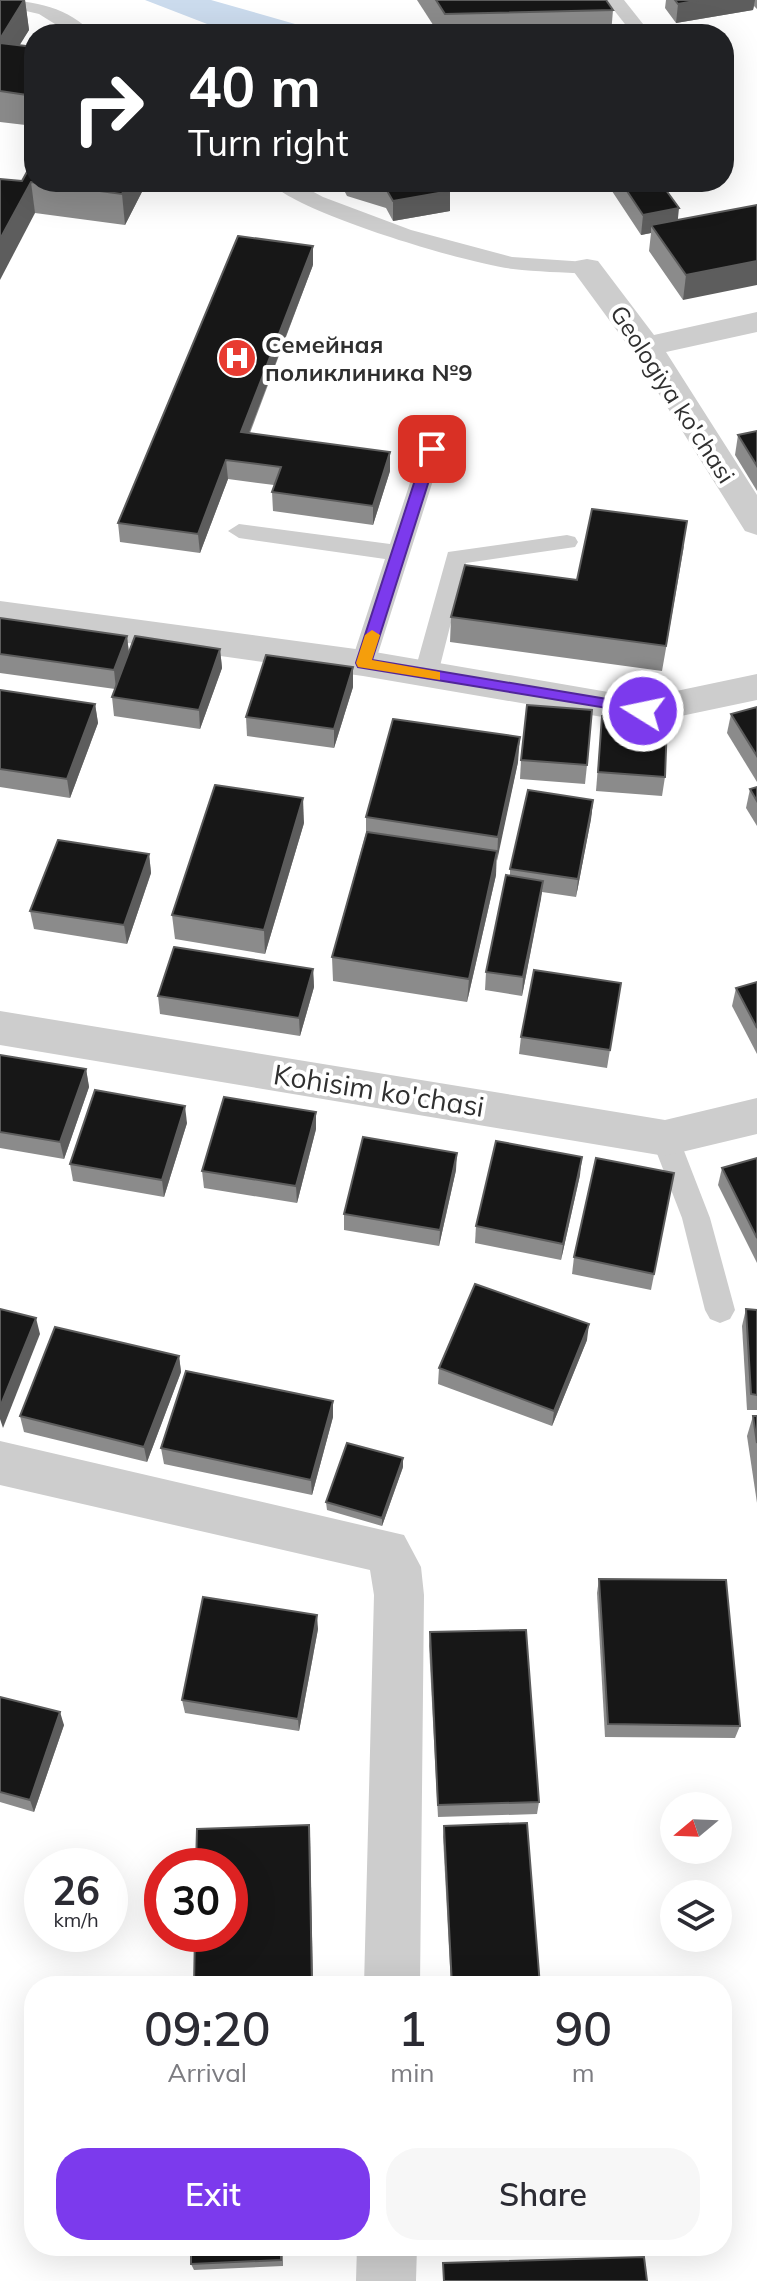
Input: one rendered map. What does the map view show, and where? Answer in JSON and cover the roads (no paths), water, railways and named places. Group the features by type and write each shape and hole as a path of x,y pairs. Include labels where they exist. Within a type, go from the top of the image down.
{"street":[{"name":"Geologiya ko'chasi","path":"587,268 646,347 757,523"},
{"path":"646,347 757,322"},
{"path":"0,613 363,663 643,711 757,687"},
{"name":"Kohisim ko'chasi","path":"0,1028 665,1138 757,1116"},
{"path":"0,1463 386,1551 396,1567 399,1595 392,1976"},
{"path":"386,2281 387,2256"}],"lane":[{"path":"0,0 45,10 68,24"},
{"path":"615,0 634,24"},
{"path":"299,192 404,234 511,263 587,268"},
{"path":"363,663 432,449"},
{"path":"239,531 399,553"},
{"path":"426,674 456,557 567,542"},
{"path":"665,1138 696,1218 720,1310"}],"water":[{"path":"145,0 211,0 295,24 207,24"}],"place":[{"name":"Семейная поликлиника №9","path":"237,358"}]}
